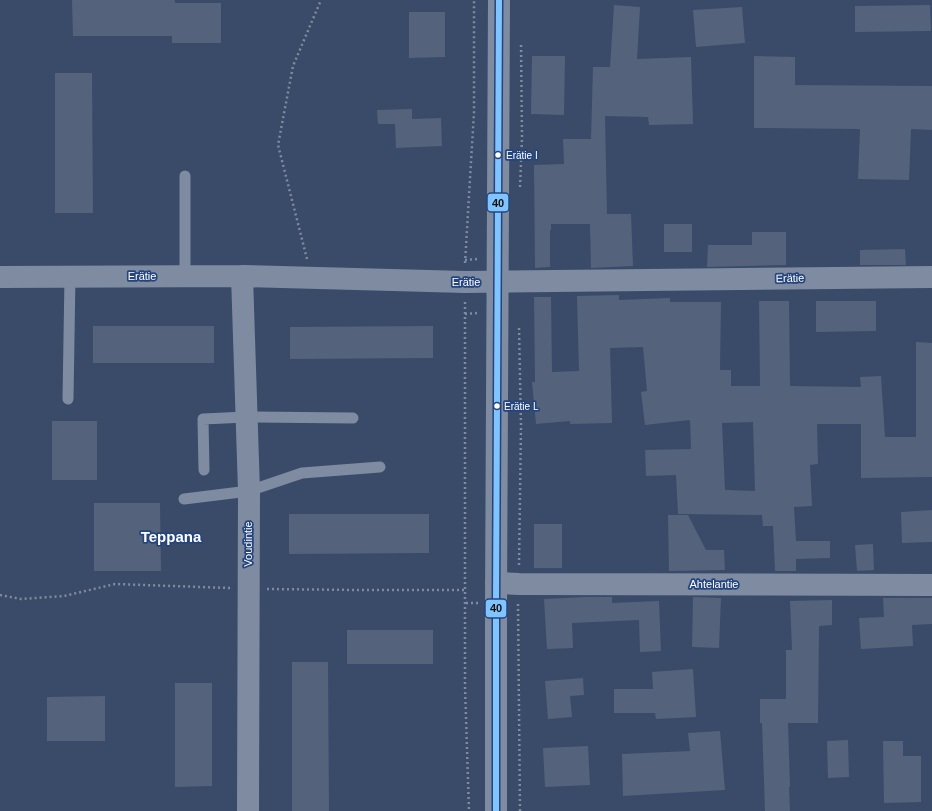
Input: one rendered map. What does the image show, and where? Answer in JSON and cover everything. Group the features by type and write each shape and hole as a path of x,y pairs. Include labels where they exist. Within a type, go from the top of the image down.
{"street":[{"path":"496,811 499,0"},
{"name":"Erätie","path":"0,276 242,276 465,282 932,277"},
{"name":"Voudintie","path":"242,276 249,491 248,811"},
{"name":"Ahtelantie","path":"496,583 932,585"}],"lane":[{"path":"185,176 185,276"},
{"path":"68,399 70,276"},
{"path":"204,470 203,419 246,417 353,418"},
{"path":"184,499 249,491 302,473 380,467"}],"path":[{"path":"311,278 278,145 293,66 321,0"},
{"path":"469,811 465,688 465,260 474,112 474,0"},
{"path":"519,194 522,138 520,37"},
{"path":"519,320 521,426 519,584 520,811"}],"building":[{"path":"72,0 175,0 175,3 221,3 221,43 172,43 172,36 73,36"},
{"path":"614,5 640,7 637,59 691,57 693,124 649,125 648,117 605,116 607,214 631,214 633,266 591,268 590,224 551,224 550,267 535,268 534,165 564,164 563,139 591,139 593,67 610,67"},
{"path":"930,5 931,31 855,32 855,6"},
{"path":"742,7 745,43 696,47 693,10"},
{"path":"409,12 445,12 445,57 409,58"},
{"path":"532,56 565,56 564,115 531,114"},
{"path":"754,56 795,57 795,85 932,86 932,130 911,129 909,180 858,179 860,129 754,128"},
{"path":"55,73 92,73 93,213 55,213"},
{"path":"412,109 412,119 441,118 442,146 396,148 395,124 378,124 377,110"},
{"path":"664,224 692,224 692,252 664,252"},
{"path":"752,232 786,232 786,265 707,267 708,245 752,245"},
{"path":"905,249 906,265 860,265 860,250"},
{"path":"619,295 619,300 670,298 670,302 721,302 720,370 731,370 731,386 760,386 759,301 789,301 790,386 861,387 860,377 881,376 885,437 916,437 916,342 932,343 932,477 861,478 861,424 817,424 818,464 810,465 812,506 794,507 796,541 830,541 830,558 796,559 796,571 775,571 773,526 763,526 762,515 678,514 676,475 646,476 645,450 691,449 690,420 645,425 641,392 647,391 643,347 610,348 612,423 570,424 570,421 536,424 532,382 535,382 534,297 551,297 552,372 579,371 577,296","holes":["753,422 755,491 725,490 722,423"]},
{"path":"816,301 876,301 876,331 816,332"},
{"path":"93,326 214,326 214,363 93,363"},
{"path":"433,326 433,358 290,359 290,327"},
{"path":"52,421 97,421 97,480 52,480"},
{"path":"94,503 160,503 161,571 94,571"},
{"path":"932,510 932,542 902,543 901,512"},
{"path":"289,514 429,514 429,553 289,554"},
{"path":"668,515 688,515 706,550 724,550 725,570 669,571"},
{"path":"534,524 562,524 562,568 534,568"},
{"path":"873,544 874,570 857,571 855,545"},
{"path":"612,597 612,603 659,601 661,651 640,652 639,620 572,623 573,648 547,649 544,599"},
{"path":"693,597 721,598 719,648 692,647"},
{"path":"883,598 932,598 932,624 912,625 913,646 861,649 859,618 884,617"},
{"path":"832,600 832,625 819,626 818,723 788,723 790,811 765,811 760,699 786,699 786,650 792,650 790,601"},
{"path":"347,630 433,630 433,664 347,664"},
{"path":"292,662 328,662 329,811 292,811"},
{"path":"693,669 696,717 656,719 655,713 614,713 614,689 653,689 652,672"},
{"path":"583,678 584,695 570,696 572,717 548,719 545,681"},
{"path":"175,683 212,683 212,786 175,787"},
{"path":"105,696 105,741 47,741 47,697"},
{"path":"720,731 725,790 623,796 622,754 690,751 688,733"},
{"path":"848,740 849,777 828,778 827,741"},
{"path":"883,741 903,741 903,756 921,756 921,802 884,803"},
{"path":"588,746 590,785 545,787 543,748"}],"transit line":[{"name":"40","path":"496,811 499,0"}],"place":[{"name":"Erätie I","path":"498,155"},
{"name":"Erätie L","path":"497,406"}],"district":[{"name":"Teppana","path":"171,537"}]}
